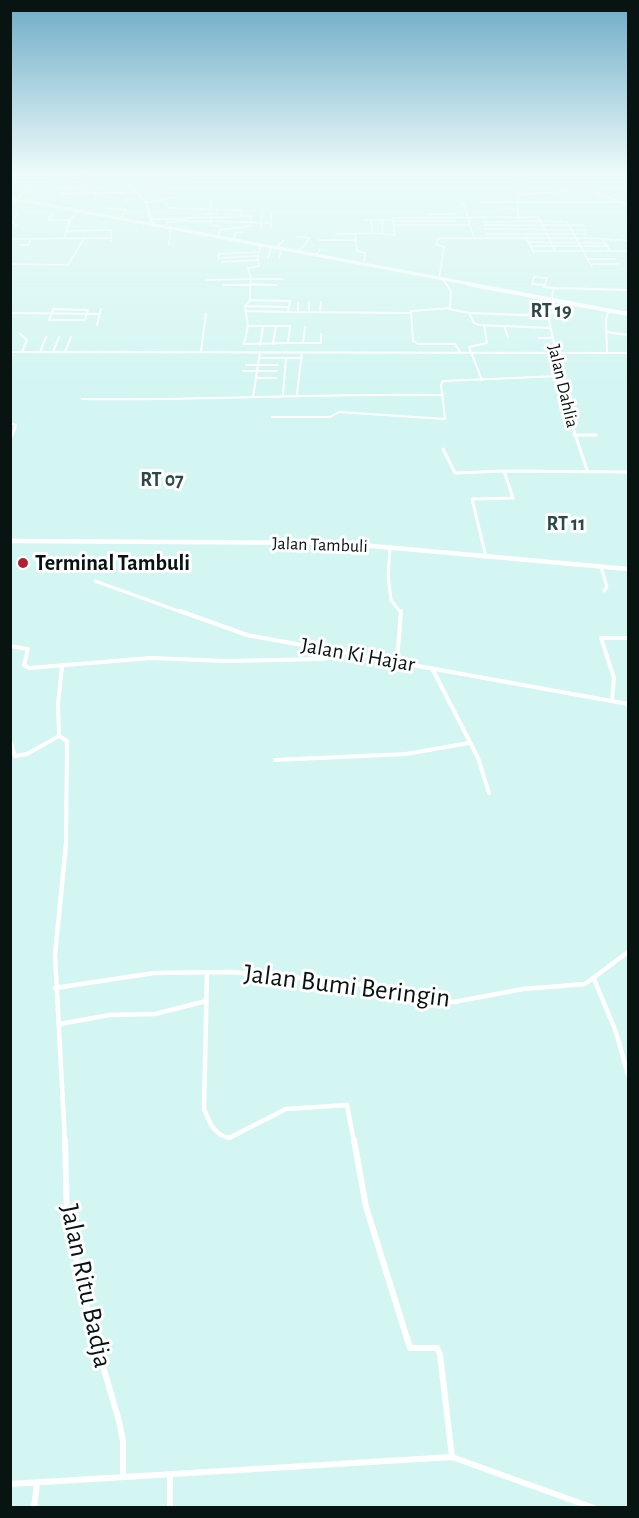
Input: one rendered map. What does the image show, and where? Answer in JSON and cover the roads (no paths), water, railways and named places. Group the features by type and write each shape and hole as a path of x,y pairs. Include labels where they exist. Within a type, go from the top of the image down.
{"main road":[{"path":"248,243 628,314"}],"street":[{"path":"20,245 29,243"},
{"path":"10,264 70,265 81,243"},
{"path":"268,258 273,247 280,243"},
{"path":"298,252 306,243"},
{"path":"356,243 357,251 365,253 364,264"},
{"path":"437,243 437,245 444,247 441,279 451,292 449,309"},
{"path":"529,243 533,252 628,251"},
{"path":"551,243 555,251"},
{"path":"575,243 606,243 610,251"},
{"path":"579,243 591,266 618,264"},
{"path":"260,245 259,266 248,268 251,279 250,300 245,306 249,317 244,344 321,343 321,334"},
{"path":"531,246 608,246"},
{"path":"279,258 282,249"},
{"path":"316,255 320,250"},
{"path":"258,252 218,254 220,259 258,258"},
{"path":"222,262 258,258"},
{"path":"588,259 615,260"},
{"path":"545,285 547,278 534,277 532,284 545,285 544,287 628,290"},
{"path":"206,280 284,279"},
{"path":"224,285 276,285"},
{"name":"Jalan Dahlia","path":"555,288 548,314 550,327 574,435 587,471"},
{"path":"250,300 290,301 288,312"},
{"path":"309,302 309,312"},
{"path":"321,302 321,312"},
{"path":"298,303 298,312"},
{"path":"245,306 289,307"},
{"path":"54,309 87,310 85,320 49,320 51,313 54,309"},
{"path":"97,325 101,309"},
{"path":"245,311 410,313 414,310 449,309 469,313 569,314"},
{"path":"607,353 606,319 609,310"},
{"path":"10,313 100,314"},
{"path":"410,313 413,342 456,345 460,352"},
{"path":"469,313 474,323 484,326 550,327"},
{"path":"201,351 206,315"},
{"path":"248,326 290,326 288,344"},
{"path":"255,351 262,326"},
{"path":"273,344 276,326"},
{"path":"483,380 476,369 470,346 488,343 484,326"},
{"path":"504,326 508,338"},
{"path":"303,343 304,327"},
{"path":"606,332 628,335"},
{"path":"20,334 27,340 22,352"},
{"path":"40,352 46,337"},
{"path":"53,352 59,337"},
{"path":"65,352 71,337"},
{"path":"446,338 446,344"},
{"path":"539,338 552,338"},
{"path":"10,352 628,352"},
{"path":"253,397 260,352"},
{"path":"297,394 303,352"},
{"path":"259,358 302,358"},
{"path":"283,395 286,358"},
{"path":"246,365 278,365"},
{"path":"243,371 277,371"},
{"path":"272,417 330,417 339,412 444,419 447,416 441,383 444,381 560,376"},
{"path":"256,378 276,378"},
{"path":"82,399 162,400 297,394 442,395"},
{"path":"10,423 16,424 10,439"},
{"path":"574,435 596,435"},
{"path":"443,449 455,472 628,472"},
{"path":"486,557 472,499 513,498 504,471"},
{"name":"Jalan Tambuli","path":"10,541 308,542 628,569"},
{"path":"390,548 388,576 391,600 399,605 401,613 397,662"},
{"path":"601,567 608,587 604,591"},
{"name":"Jalan Ki Hajar","path":"95,581 231,630 628,704"},
{"path":"612,700 615,678 601,638 628,638"},
{"path":"10,646 28,649 26,667 151,658 226,661 323,659 329,658 335,651"},
{"path":"10,741 15,756 39,749 58,736 58,704 62,666"},
{"path":"431,668 486,777 489,793"},
{"name":"Jalan Ritu Badja","path":"58,736 67,741 68,831 55,955 55,988 60,1024 67,1217 90,1322 119,1421 123,1441 123,1476"},
{"path":"275,760 406,754 469,743"},
{"name":"Jalan Bumi Beringin","path":"55,988 154,974 207,972 349,982 408,996 454,1002 524,989 575,986 594,979 628,952"},
{"path":"207,972 204,1109 210,1130 221,1137 237,1137 256,1124 286,1109 347,1105 366,1207 410,1348 430,1346 437,1348 441,1354 443,1398 450,1423 452,1457"},
{"path":"594,979 616,1032 628,1075"},
{"path":"60,1024 109,1015 155,1014 206,1001"},
{"path":"10,1484 452,1457 594,1508"},
{"path":"170,1475 170,1508"},
{"path":"34,1508 37,1483"}],"place":[{"name":"Terminal Tambuli","path":"23,563"}],"district":[{"name":"RT 19","path":"551,311"},
{"name":"RT 07","path":"162,480"},
{"name":"RT 11","path":"566,524"}]}
